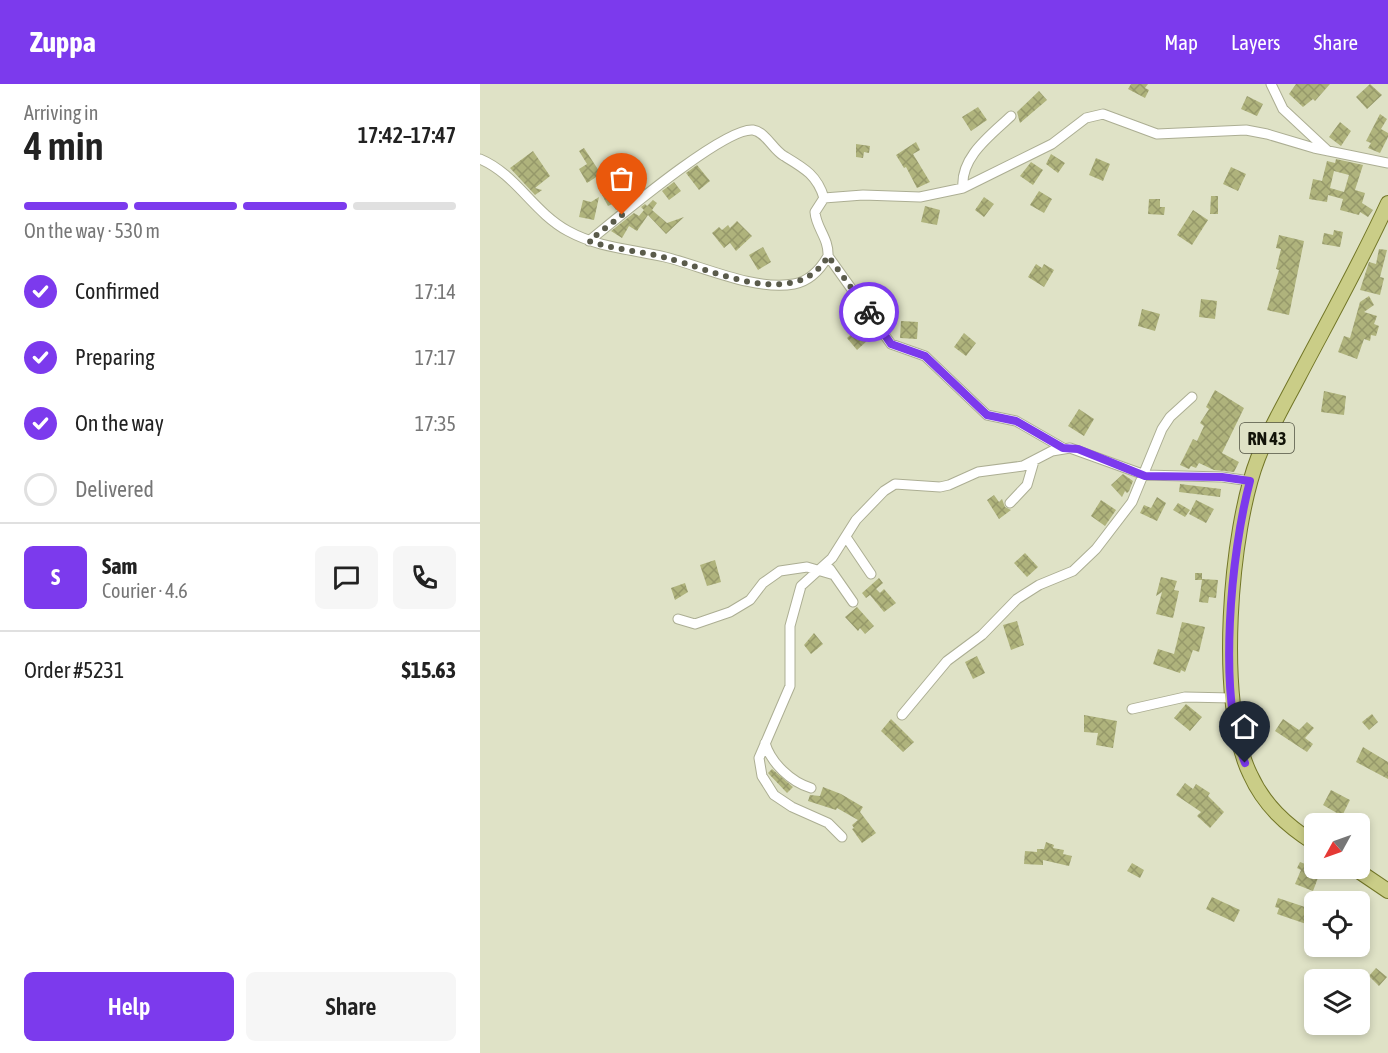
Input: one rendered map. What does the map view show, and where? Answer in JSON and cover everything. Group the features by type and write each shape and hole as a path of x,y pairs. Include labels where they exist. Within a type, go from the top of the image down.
{"main road":[{"name":"RN 43","path":"1304,836 1293,829 1261,795 1241,752 1232,698 1233,593 1243,508 1250,481 1274,425 1388,203"},
{"path":"1370,879 1388,891"}],"street":[{"path":"1271,84 1283,109 1328,152"},
{"path":"1250,481 1222,477 1145,476 1078,449 1063,448 1016,421 995,418 980,411 925,356 891,344 828,256 826,237 816,220 815,212 818,203 824,198 863,195 920,197 963,188 1052,144 1094,115 1111,117 1157,134 1246,130 1328,152 1388,163"},
{"path":"963,188 964,174 972,156 1011,116"},
{"path":"589,241 674,172 738,134 750,130 762,134 780,154 810,172 824,198"},
{"path":"480,159 506,175 549,219 589,241 626,252 664,257 717,275 782,284 794,284 814,274 828,256"},
{"path":"902,715 947,661 982,635 1017,599 1039,585 1073,571 1096,549 1127,510 1145,476 1162,429 1180,406 1192,397"},
{"path":"843,837 828,823 792,807 774,795 759,767 759,758 790,686 792,663 790,626 795,600 801,586 832,558 869,504 889,486 902,484 940,487 978,472 1012,469 1063,448"},
{"path":"1010,503 1027,485 1034,461"},
{"path":"846,537 871,574"},
{"path":"831,574 832,558"},
{"path":"678,619 695,624 740,607 771,576 780,571 807,567 831,574 853,602"},
{"path":"1132,709 1185,697 1232,698"},
{"path":"765,743 768,752 778,765 797,783 811,788"}],"building":[{"path":"1131,84 1148,84 1145,88 1149,90 1145,98 1128,89"},
{"path":"1296,84 1330,84 1315,101 1313,99 1303,107 1289,94"},
{"path":"1370,84 1382,95 1367,109 1356,97"},
{"path":"1039,91 1047,100 1020,123 1017,112"},
{"path":"1247,96 1263,104 1257,116 1241,109"},
{"path":"978,107 987,120 971,131 962,117"},
{"path":"1380,114 1387,119 1381,129 1388,133 1388,137 1380,153 1368,148 1371,143 1366,141"},
{"path":"1340,122 1351,131 1341,146 1329,137"},
{"path":"916,142 920,150 913,154 930,182 917,188 906,167 904,168 896,155"},
{"path":"856,144 870,146 869,153 864,152 863,158 856,157"},
{"path":"584,148 601,174 587,183 579,169 587,164 579,151"},
{"path":"533,151 550,176 535,188 542,190 535,195 510,168"},
{"path":"1051,154 1065,163 1058,173 1046,164"},
{"path":"1096,158 1110,164 1103,181 1089,175"},
{"path":"1336,159 1363,165 1355,190 1365,193 1362,203 1373,210 1368,217 1360,212 1359,215 1340,210 1343,199 1328,195 1327,202 1309,199 1313,179 1322,181 1327,161 1335,163","holes":["1334,171 1349,175 1344,192 1330,188"]},
{"path":"1031,162 1043,170 1033,185 1020,176"},
{"path":"697,165 710,181 699,190 686,173"},
{"path":"1231,167 1246,174 1238,191 1223,184"},
{"path":"674,182 681,191 669,200 662,191"},
{"path":"616,188 623,205 616,210 612,204 608,206 602,195"},
{"path":"1039,191 1052,199 1044,213 1030,205"},
{"path":"1211,196 1218,196 1218,214 1210,214"},
{"path":"599,197 594,220 579,217 583,200 591,202"},
{"path":"984,197 994,204 984,217 975,210"},
{"path":"1149,199 1160,199 1160,207 1165,207 1164,215 1148,214"},
{"path":"653,200 657,203 652,210 667,223 684,217 666,234 648,215 637,231 629,226 622,238 611,231 634,213 639,216 644,210 641,207 645,204 647,206"},
{"path":"925,206 940,210 937,225 921,222"},
{"path":"1193,210 1208,220 1192,245 1177,235"},
{"path":"737,221 752,236 736,251 730,243 724,248 712,233 719,227 722,230 728,225 730,228"},
{"path":"1334,230 1343,232 1340,247 1322,244 1324,233 1333,235"},
{"path":"1279,235 1304,241 1289,315 1267,310 1279,270 1276,269 1281,249 1276,248"},
{"path":"763,247 771,262 758,270 749,255"},
{"path":"1379,249 1387,250 1380,277 1384,278 1380,295 1360,290 1369,262 1376,264"},
{"path":"1036,264 1042,268 1044,264 1054,270 1044,287 1028,277"},
{"path":"1369,296 1374,305 1364,312 1377,316 1374,324 1379,326 1376,336 1371,335 1370,341 1364,339 1357,359 1338,352 1344,336 1350,338 1360,302"},
{"path":"1201,299 1217,301 1215,319 1199,317"},
{"path":"1142,309 1160,314 1155,331 1138,326"},
{"path":"901,321 918,322 917,339 900,338"},
{"path":"865,322 870,327 862,334 868,340 857,350 847,338"},
{"path":"964,333 976,343 966,356 954,347"},
{"path":"1215,390 1244,408 1222,453 1239,462 1234,472 1214,470 1199,463 1196,468 1191,466 1189,469 1180,465 1193,439 1197,441 1204,426 1200,423 1209,409 1206,407"},
{"path":"1324,391 1346,396 1344,415 1321,412"},
{"path":"1079,409 1094,419 1084,436 1068,426"},
{"path":"1123,474 1133,481 1129,491 1127,493 1125,491 1122,497 1111,485"},
{"path":"1180,484 1221,489 1220,497 1179,492"},
{"path":"994,495 999,502 1002,499 1005,507 1011,510 999,519 987,500"},
{"path":"1157,497 1166,503 1157,521 1140,513 1144,505 1151,508"},
{"path":"1101,500 1116,510 1105,526 1091,516"},
{"path":"1196,500 1214,509 1206,523 1189,514"},
{"path":"1178,503 1190,510 1185,517 1173,510"},
{"path":"1025,553 1038,567 1027,577 1014,563"},
{"path":"715,560 721,582 707,586 700,565"},
{"path":"1195,573 1202,573 1202,579 1218,580 1216,598 1209,597 1208,603 1199,602 1202,580 1195,580"},
{"path":"1161,577 1177,581 1174,590 1179,591 1173,618 1156,614 1162,592 1156,596"},
{"path":"879,578 883,583 876,589 880,593 884,589 896,603 884,612 870,595 866,598 862,593"},
{"path":"685,583 688,592 675,600 671,588"},
{"path":"857,607 874,626 865,634 860,628 858,631 845,617"},
{"path":"1017,621 1024,645 1011,650 1003,625"},
{"path":"1182,622 1205,627 1199,652 1193,650 1185,672 1181,670 1180,673 1153,664 1158,649 1174,654"},
{"path":"814,633 823,644 811,654 804,645"},
{"path":"977,656 985,673 973,679 965,662"},
{"path":"1186,704 1202,717 1190,731 1174,718"},
{"path":"1372,714 1378,722 1369,730 1362,722"},
{"path":"1084,715 1117,721 1113,748 1096,745 1098,733 1084,732"},
{"path":"891,719 914,742 903,752 881,731"},
{"path":"1283,719 1299,730 1307,722 1314,728 1305,738 1313,744 1307,752 1275,731"},
{"path":"1363,747 1388,762 1388,779 1356,762"},
{"path":"772,769 793,787 787,793 768,773"},
{"path":"1185,783 1193,789 1196,784 1210,793 1208,796 1224,812 1210,828 1197,816 1201,812 1176,795"},
{"path":"823,787 863,807 860,812 876,833 862,843 852,829 854,828 852,825 858,820 837,808 836,810 808,801 810,795 820,796"},
{"path":"1331,790 1350,800 1344,813 1337,813 1323,805"},
{"path":"1046,842 1054,845 1053,848 1064,850 1063,854 1072,856 1069,866 1043,860 1043,865 1024,864 1025,851 1037,852 1037,849 1044,849"},
{"path":"1300,862 1304,864 1304,879 1318,879 1313,891 1295,884 1301,870 1297,868"},
{"path":"1132,863 1144,870 1140,878 1127,871"},
{"path":"1212,897 1240,910 1234,922 1206,909"},
{"path":"1278,898 1304,907 1304,923 1277,914 1279,908 1275,907"},
{"path":"1376,968 1387,977 1379,986 1370,975"}],"way so far":[{"path":"622,215 589,241 626,252 683,262 717,275 782,284 794,284 805,280 823,266 828,256 869,312"}],"route":[{"path":"869,312 886,340 897,347 925,356 980,411 987,415 1016,421 1044,435 1063,448 1078,449 1145,476 1222,477 1250,481 1239,534 1233,593 1231,650 1235,725 1245,763"}]}
